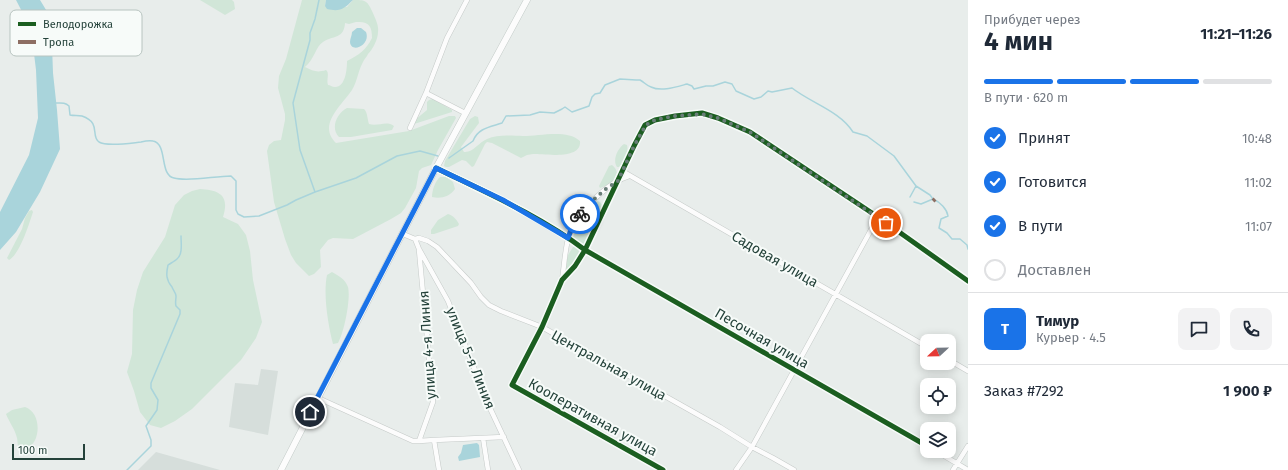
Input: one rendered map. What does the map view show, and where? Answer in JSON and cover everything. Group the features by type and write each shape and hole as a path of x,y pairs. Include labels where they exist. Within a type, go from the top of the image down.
{"main road":[{"path":"281,470 436,168 527,0"}],"street":[{"path":"410,128 426,93 447,38 467,0"},
{"path":"426,93 467,110"},
{"path":"562,280 585,250 634,146 646,125 655,120 674,116 702,114 718,118 750,132 878,217 968,281"},
{"path":"436,168 503,200 568,238"},
{"name":"Садовая улица","path":"622,171 920,343"},
{"path":"542,327 562,280 568,238 574,222 581,212 602,192 618,181 629,176"},
{"path":"736,470 752,447 878,217"},
{"name":"Центральная улица","path":"403,234 415,239 418,238 428,241 437,247 471,283 489,305 542,327 794,470"},
{"name":"Песочная улица","path":"568,238 585,250 920,442"},
{"path":"415,239 419,249"},
{"name":"улица 5-я Линия","path":"419,249 448,301 488,406 519,470"},
{"name":"улица 4-я Линия","path":"418,441 433,402 419,249"},
{"name":"Кооперативная улица","path":"542,327 512,386 663,470"},
{"path":"956,364 968,371"},
{"path":"318,398 413,441 504,437"},
{"path":"483,438 488,470"},
{"path":"434,440 439,470"},
{"path":"953,470 968,446"},
{"path":"948,458 968,470"}],"shaded area":[{"path":"261,369 278,371 268,435 229,427 235,383 258,385"},
{"path":"156,452 220,470 138,470"}],"green space":[{"path":"200,0 232,0 234,2 235,9 225,15"},
{"path":"302,0 326,0 325,6 347,7 353,0 365,1 369,5 374,16 378,27 378,35 373,47 361,65 352,90 333,115 330,122 329,129 331,136 336,143 409,131 449,116 455,116 456,118 431,165 422,168 419,171 416,188 401,213 353,239 333,238 328,240 320,250 321,267 314,274 309,276 296,263 291,255 285,239 274,202 267,151 269,145 274,141 281,140 285,114 278,88 279,76 286,59","holes":["364,22 369,25 372,38 362,52 347,61 347,68 342,84 335,87 328,85 328,73 326,70 315,71 305,67 311,61 318,47 323,42 338,36 343,32 345,23 349,24"]},
{"path":"433,99 452,110 452,112 414,124 415,120 427,110 427,102"},
{"path":"347,108 364,109 367,114 369,124 391,124 394,126 392,130 351,137 339,137 335,129 336,121 340,113"},
{"path":"475,116 478,117 479,123 461,147 464,152 470,151 484,140 496,136 561,134 575,137 580,141 579,147 575,151 562,155 533,154 521,158 492,143 487,142 474,166 472,167 466,161 462,160 449,167 444,166 445,161 470,119"},
{"path":"624,144 627,145 627,154 621,165 617,167 615,161 616,154"},
{"path":"612,165 617,172 615,179 604,187 600,188 599,186 609,166"},
{"path":"440,177 446,177 453,182 455,189 445,197 432,197 434,186"},
{"path":"200,189 217,192 221,195 225,203 223,217 238,224 246,235 250,251 253,280 262,322 256,338 241,360 192,409 175,421 161,428 150,425 140,412 127,372 132,354 133,310 137,290 143,272 165,237 175,205 184,195"},
{"path":"598,201 603,207 586,244 582,245 573,237 586,212"},
{"path":"32,210 33,212 27,231 17,252 9,260 7,258 22,229 25,218 29,211"},
{"path":"448,214 456,219 459,224 458,226 431,234 431,230 438,220"},
{"path":"573,247 576,247 579,251 576,260 566,273 564,273 568,255"},
{"path":"332,272 345,282 349,292 348,307 343,332 338,343 333,344 329,328 326,300 327,275"},
{"path":"25,407 35,416 38,431 32,445 27,449 20,450 15,432 6,414 12,410"}],"water":[{"path":"16,0 40,0 46,10 21,10"},
{"path":"326,0 353,0 344,8 335,10 327,9 325,6"},
{"path":"357,28 361,28 366,32 367,37 366,41 357,48 351,46 350,41 352,32"},
{"path":"34,56 52,56 60,149 40,192 16,232 0,250 0,212 29,155 38,118"},
{"path":"477,443 479,445 480,457 459,461 458,457 461,453 463,445"}],"waterway":[{"path":"315,192 300,150 293,103 319,0"},
{"path":"449,158 473,141 481,131 502,123 506,116 530,115 540,112 554,113 565,107 572,112 589,106 592,97 595,94 600,93 605,85 620,79 640,80 659,89 687,84 692,86 694,89 713,86 725,82 732,84 736,91 754,99 761,97 768,91 772,92 792,88 841,118 853,132 867,136 894,156 916,186 930,195 945,208 948,216 941,219 939,228 947,233 952,239 960,239 967,245 968,249"},
{"path":"55,103 66,104 69,106 70,115 82,116 92,122 95,136 99,142 119,144 153,141 158,143 166,171 169,176 180,179 231,176 236,181 236,210 238,214 244,217 259,216 315,192 356,178 397,156 420,151 438,156"},
{"path":"910,197 916,186"},
{"path":"914,202 921,204 933,199"},
{"path":"127,470 151,446 151,440 146,426 157,410 158,400 151,388 151,383 180,314 180,310 176,306 176,294 169,282 167,274 168,265 179,257 181,236"}],"cycle path":[{"path":"663,470 512,385 542,327 562,280 575,266 585,250 645,125 655,120 702,113 718,118 750,132 878,217 968,281"},
{"path":"436,168 494,196 550,226 585,250 920,442"}],"way so far":[{"path":"580,214 593,200 618,181 634,146 646,125 655,120 674,116 702,114 718,118 750,132 886,223"}],"route":[{"path":"310,412 436,168 503,200 568,238 574,222 580,214"}]}
